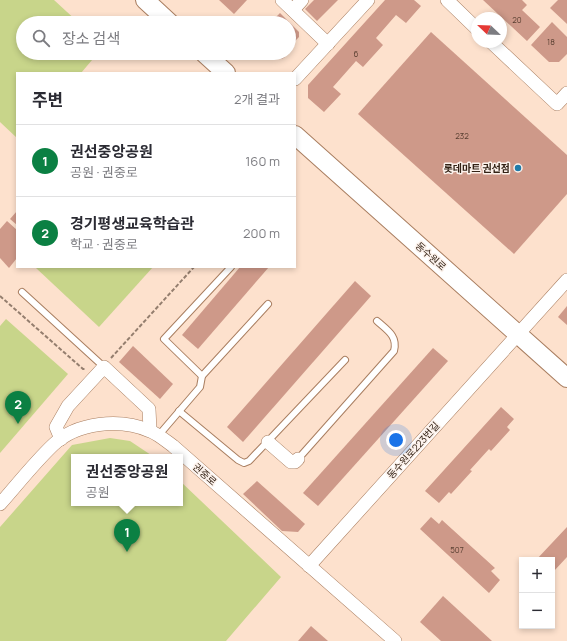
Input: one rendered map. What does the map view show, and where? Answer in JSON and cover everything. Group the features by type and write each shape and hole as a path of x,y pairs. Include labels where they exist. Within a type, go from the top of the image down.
{"main road":[{"path":"145,0 162,16"},
{"path":"212,60 225,72"},
{"name":"동수원로","path":"296,136 567,378"}],"street":[{"path":"282,0 328,44"},
{"path":"292,10 302,0"},
{"path":"296,78 368,0"},
{"path":"447,0 471,23"},
{"path":"497,48 556,104 567,93"},
{"name":"동수원로223번길","path":"309,566 567,280"},
{"path":"61,439 56,427 68,406 104,368 149,409 154,433"},
{"name":"권중로","path":"0,504 53,444 71,432 89,426 128,424 154,433 180,454"},
{"path":"268,442 291,462 298,460"},
{"name":"권중로","path":"183,456 214,481 395,641"}],"lane":[{"path":"202,376 164,340 230,268"},
{"path":"22,292 104,368"},
{"path":"154,433 179,411 200,386 202,376 268,304"},
{"path":"298,460 394,351 396,345 394,337 377,321"},
{"path":"179,411 238,460 244,463 249,461 268,442 345,360"}],"path":[{"path":"0,296 83,369 104,368 193,268"}],"green space":[{"path":"0,0 54,0 71,16 16,16 16,60 92,60 82,72 16,72 16,137 0,122"},
{"path":"36,268 152,268 99,327"},
{"path":"6,319 68,374 0,453 0,326"},
{"path":"110,438 130,441 150,454 71,454 71,506 183,506 183,484 281,577 226,641 0,641 0,527 72,445"}],"building":[{"path":"219,0 247,0 234,14"},
{"path":"314,0 338,0 317,21 305,9"},
{"path":"385,0 414,0 421,6 406,23 396,15 376,38 383,45 363,67 356,61 333,87 341,94 324,112 308,98 308,85"},
{"path":"483,0 522,0 527,5 522,10 540,27 527,41 507,22 507,12 496,12"},
{"path":"558,0 567,0 567,24 550,8"},
{"path":"552,22 567,37 567,54 559,62 549,62 531,45"},
{"path":"296,29 299,32 299,37 296,40"},
{"path":"431,32 567,155 567,194 514,254 358,114"},
{"path":"16,212 16,224 10,219"},
{"path":"7,221 16,229 16,259 9,268 0,258 0,229"},
{"path":"239,268 268,268 198,349 182,335"},
{"path":"355,281 371,296 243,442 227,427"},
{"path":"567,306 567,325 558,317"},
{"path":"133,346 173,384 160,399 119,362"},
{"path":"433,348 448,361 318,506 303,493"},
{"path":"501,407 514,419 507,427 510,430 491,451 489,449 470,470 472,471 451,494 449,492 439,503 425,491"},
{"path":"257,481 305,524 298,532 282,531 243,494"},
{"path":"431,517 439,524 442,520 495,568 491,571 500,580 489,593 420,529"},
{"path":"567,527 567,557 555,570 555,557 539,557"},
{"path":"443,596 492,641 441,641 420,622"},
{"path":"311,626 328,641 298,641"}],"place":[{"name":"롯데마트 권선점","path":"518,168"},
{"name":"경기평생교육학습관","path":"18,424"},
{"name":"권선중앙공원","path":"127,552"}]}
